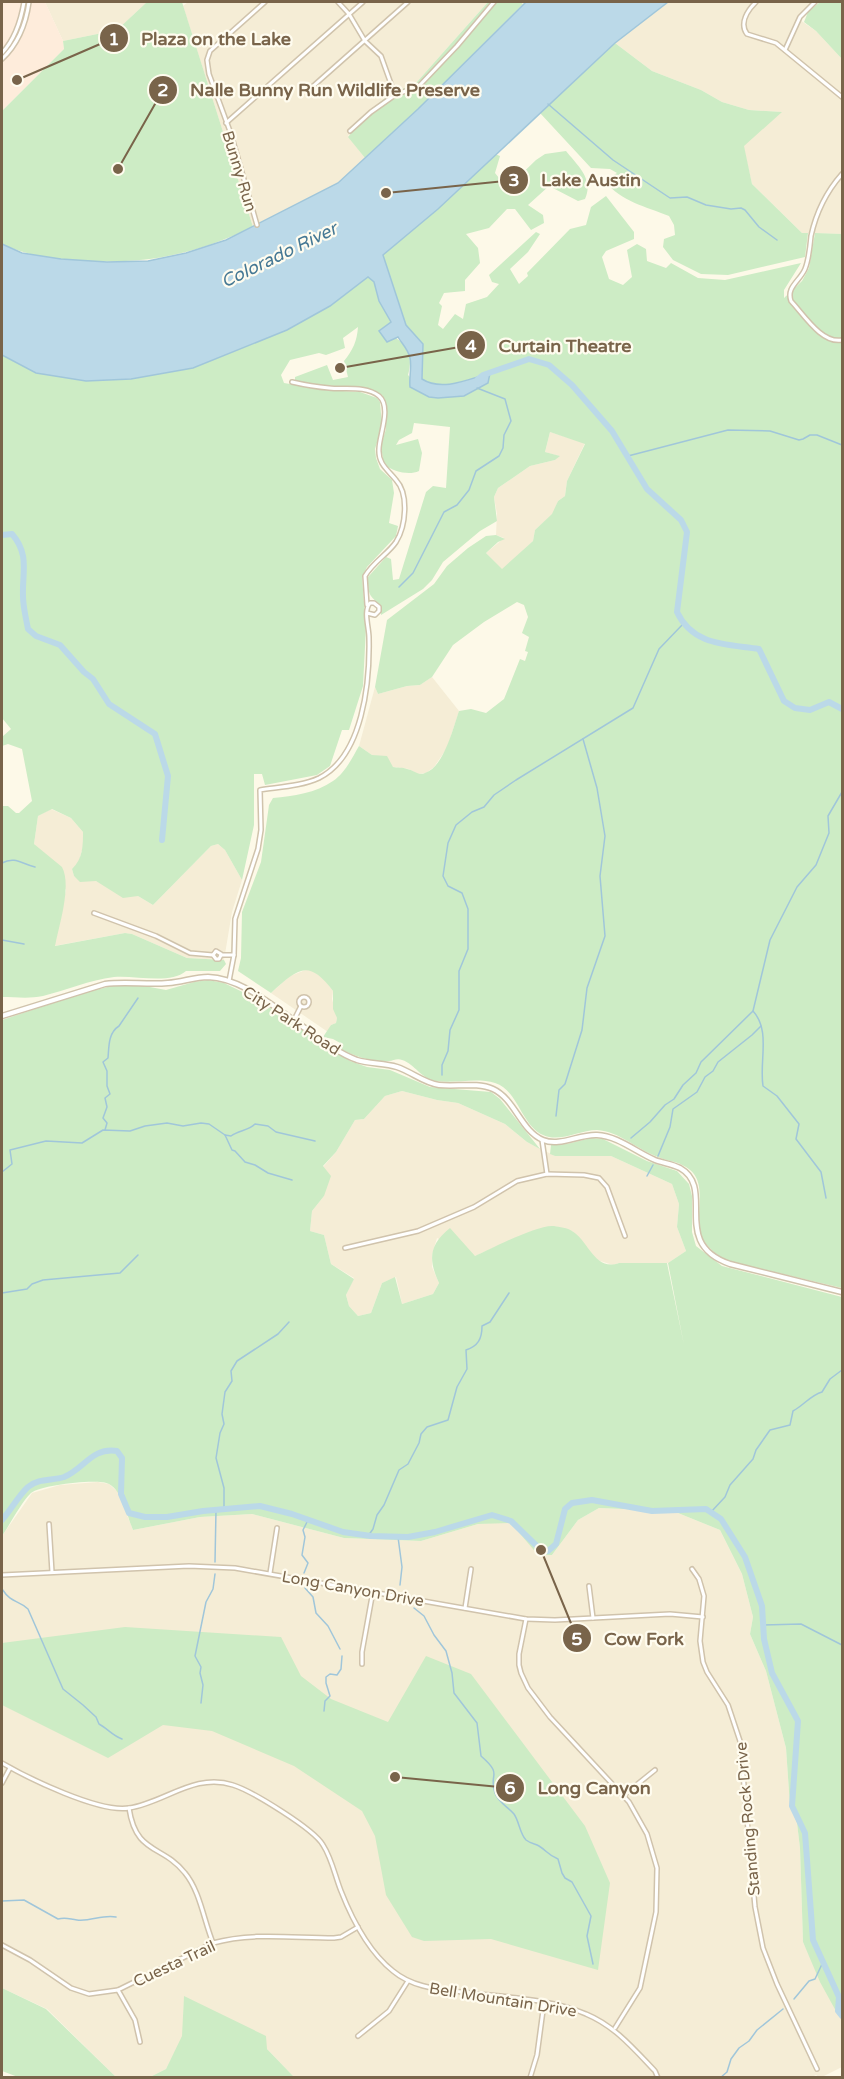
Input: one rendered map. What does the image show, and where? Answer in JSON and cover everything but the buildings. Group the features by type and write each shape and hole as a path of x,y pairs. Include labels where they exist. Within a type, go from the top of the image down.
{"street":[{"path":"2,53 17,27 24,2"},
{"path":"2,59 19,35 26,20 29,2"},
{"name":"Bunny Run","path":"257,225 231,134 209,74 207,55 265,2"},
{"path":"338,2 349,14 365,40 381,56 395,95"},
{"path":"226,123 363,2"},
{"path":"311,88 408,2"},
{"path":"350,131 395,95 419,86 494,2"},
{"path":"756,2 745,17 744,30 751,36 776,43 843,97"},
{"path":"785,50 800,17 815,2"},
{"path":"843,174 827,195 817,214 805,269 789,294 791,302 824,336 835,341 843,340"},
{"path":"229,981 234,955 234,919 258,849 261,830 260,790 316,779 338,764 347,751 368,680 369,636 365,576 397,540 404,509 402,487 384,467 379,455 378,447 384,427 382,401 378,395 361,389 331,388 292,382"},
{"path":"367,607 372,603 378,605 379,611 375,615 367,613"},
{"path":"94,913 156,936 190,953 213,955 218,959 221,955 234,955"},
{"name":"City Park Road","path":"2,1016 105,984 169,983 204,977 229,981 248,990 354,1059 400,1068 432,1084 482,1086 495,1090 542,1140"},
{"path":"294,1020 301,1006"},
{"path":"547,1174 542,1140 557,1142 585,1136 602,1136 620,1142 688,1174 694,1185 698,1237 714,1256 730,1264 843,1292"},
{"path":"345,1248 418,1231 474,1208 517,1181 547,1174 584,1175 599,1178 607,1187 625,1236"},
{"path":"49,1524 52,1572"},
{"path":"270,1573 278,1528"},
{"name":"Long Canyon Drive","path":"2,1575 205,1566 270,1573 526,1618 555,1620 670,1614 704,1617"},
{"path":"465,1608 471,1569"},
{"name":"Standing Rock Drive","path":"692,1569 699,1579 705,1601 700,1641 703,1662 728,1705 736,1723 740,1741 755,1906 763,1948 777,1984 817,2069"},
{"path":"589,1586 593,1618"},
{"path":"362,1664 373,1591"},
{"path":"526,1618 519,1665 528,1688 550,1717 624,1795 647,1834 657,1868 657,1912 640,1988 614,2029"},
{"name":"Bell Mountain Drive","path":"2,1763 85,1800 105,1806 129,1808 205,1782 231,1784 243,1789 301,1825 323,1844 342,1894 358,1927 380,1958 393,1971 408,1981 428,1987 544,2003 585,2013 614,2029 656,2071 658,2078"},
{"path":"2,1783 9,1768"},
{"path":"624,1795 655,1770"},
{"path":"129,1808 131,1821 138,1836 150,1848 184,1871 190,1881 213,1943"},
{"name":"Cuesta Trail","path":"2,1945 30,1960 71,1988 89,1994 118,1990 213,1943 249,1937 334,1938 358,1927"},
{"path":"358,2036 388,2011 408,1981"},
{"path":"118,1990 135,2020 140,2042"},
{"path":"530,2078 537,2055 544,2003"}],"shaded area":[{"path":"2,2 45,2 63,41 64,49 2,111"},
{"path":"45,2 147,2 117,30 63,41"},
{"path":"188,2 488,2 416,83 390,94 368,112 348,136 365,158 338,183 253,227 183,6"},
{"path":"668,2 811,2 797,18 816,31 842,59 842,234 802,233 752,184 743,145 781,112 749,110 722,102 701,90 652,71 615,43"},
{"path":"550,432 585,443 567,481 565,496 558,501 553,514 535,530 533,541 502,570 486,553 504,538 496,535 497,514 494,497 498,488 530,466 555,460 559,456 545,452"},
{"path":"432,677 459,711 447,748 434,767 426,773 417,774 409,769 393,767 359,746 375,687 378,694 420,685"},
{"path":"51,809 71,818 83,832 83,847 78,864 72,869 74,876 80,881 96,881 130,896 138,896 153,905 211,846 218,844 225,850 242,880 232,912 224,960 187,958 125,933 54,946 66,890 34,844 38,816"},
{"path":"308,969 324,979 333,991 332,999 337,1018 336,1023 331,1025 328,1032 271,993 290,976"},
{"path":"402,1091 458,1103 505,1124 527,1142 555,1156 611,1156 672,1184 679,1204 677,1227 686,1251 668,1263 613,1265 597,1260 572,1231 532,1231 475,1256 437,1238 432,1255 432,1267 439,1283 433,1294 402,1304 396,1277 382,1283 371,1313 358,1316 349,1306 346,1295 354,1278 331,1264 324,1235 310,1231 312,1211 324,1196 323,1167 336,1152 355,1120 364,1119 385,1096"},
{"path":"98,1482 109,1484 118,1492 133,1530 200,1517 252,1514 344,1538 421,1541 478,1524 505,1522 511,1523 539,1555 552,1555 578,1520 599,1508 673,1511 720,1530 742,1574 753,1617 750,1634 766,1671 786,1748 790,1806 797,1823 800,1848 803,1942 837,2013 842,2018 842,2067 820,2078 816,2075 810,2078 294,2077 267,2049 184,1997 183,2036 166,2069 150,2077 116,2077 47,2009 2,1988 2,1536 32,1493 60,1485"}],"green space":[{"path":"147,2 182,2 253,227 190,251 129,261 107,262 51,258 2,244 2,111 64,49 63,41 117,30"},
{"path":"488,2 520,2 523,4 418,109 365,158 348,137 368,112 390,94 416,83"},
{"path":"820,2 842,2 842,59 816,31 804,22 808,12"},
{"path":"615,43 652,71 701,90 722,102 749,110 782,112 744,146 752,184 802,233 808,233 805,257 728,275 701,274 673,260 663,247 664,239 675,235 674,225 669,216 634,203 611,188 604,181 617,173 610,169 591,168 540,113"},
{"path":"566,151 586,179 588,185 585,199 578,201 549,186 528,205 543,215 544,223 531,230 515,209 507,209 489,228 466,234 478,248 480,263 465,280 465,291 444,293 439,303 442,306 438,325 443,329 455,314 463,319 466,304 487,297 499,284 492,282 489,275 536,232 540,234 528,252 510,269 519,284 570,229 586,225 591,207 606,196 634,232 634,239 606,251 602,257 609,279 623,285 632,277 627,250 637,244 646,249 647,261 666,268 671,263 698,278 725,280 801,263 784,290 784,298 802,281 809,268 815,233 842,234 842,1288 728,1261 716,1254 702,1237 697,1180 692,1172 681,1164 651,1154 605,1131 590,1131 556,1138 543,1135 529,1124 509,1093 495,1083 431,1080 402,1060 377,1061 352,1054 341,1049 342,1044 323,1037 331,1025 336,1023 337,1018 333,1009 333,991 317,974 310,971 296,973 271,993 238,971 241,958 242,912 261,862 269,805 273,798 304,793 333,781 348,765 359,746 372,755 387,756 393,767 405,768 420,774 425,773 432,769 443,755 459,711 471,709 486,713 504,699 520,659 525,661 528,652 525,651 529,637 522,633 528,617 524,605 517,602 484,622 453,645 432,677 420,685 378,694 375,687 387,620 434,584 447,566 486,536 496,535 505,539 486,553 502,569 533,541 535,530 552,514 558,501 565,496 567,481 585,444 550,432 545,452 560,456 555,460 530,466 498,488 494,497 497,521 480,531 443,562 432,580 423,589 381,615 381,606 369,591 368,577 386,557 391,559 393,580 399,579 426,492 433,486 446,488 450,427 414,423 412,433 399,440 396,445 418,439 422,453 419,471 406,473 397,471 384,465 381,446 386,429 385,400 382,395 361,387 310,385 295,381 295,377 327,365 333,380 348,377 344,361 354,345 358,327 343,338 345,348 326,355 319,353 290,360 281,375 284,383 325,390 360,392 377,398 380,402 382,426 375,449 376,458 380,469 392,480 394,493 389,523 398,526 396,536 367,567 362,577 366,627 363,686 349,730 342,730 330,766 317,775 265,785 262,774 254,774 254,825 242,880 225,850 218,844 211,846 153,905 138,896 123,898 96,881 80,882 74,876 72,869 80,856 83,832 71,818 52,809 38,816 34,844 62,867 65,875 64,906 55,946 125,933 187,958 224,960 226,964 220,971 186,971 171,978 162,979 105,978 43,996 2,997 2,806 8,806 19,813 32,801 22,749 8,744 2,746 2,737 11,729 2,718 2,355 36,373 86,381 131,379 193,368 287,330 330,306 368,277 374,282 379,301 391,322 379,331 394,337 405,346 410,358 408,375 429,397 464,395 489,373 447,384 430,383 422,379 423,344 406,325 383,255 438,209 495,154 500,156 495,173 507,188 545,154"},
{"path":"208,980 224,983 263,1002 350,1061 367,1067 390,1070 430,1087 491,1092 500,1099 540,1149 527,1142 505,1124 458,1103 402,1091 385,1096 364,1119 355,1120 336,1152 323,1166 331,1176 324,1196 312,1211 310,1231 324,1235 331,1264 354,1279 346,1295 349,1306 358,1316 371,1313 382,1283 395,1277 402,1304 433,1294 439,1283 432,1260 434,1247 450,1228 475,1256 526,1233 554,1226 566,1228 578,1235 592,1254 604,1263 611,1265 667,1263 684,1345 668,1263 686,1251 677,1227 679,1204 672,1184 611,1156 555,1156 550,1154 551,1145 591,1138 603,1139 647,1161 677,1171 689,1184 692,1196 692,1232 696,1246 722,1266 842,1297 842,2018 820,1982 803,1942 800,1848 797,1823 790,1806 786,1748 766,1671 750,1634 753,1617 742,1574 720,1530 673,1511 599,1508 578,1520 552,1555 538,1555 511,1523 478,1524 421,1541 344,1538 252,1514 200,1517 133,1530 124,1505 114,1488 103,1482 82,1482 57,1485 31,1493 2,1536 2,1020 83,993 116,985 139,985 166,990"},
{"path":"125,1627 281,1637 301,1676 331,1699 388,1722 426,1656 471,1674 585,1826 610,1883 598,1970 491,1939 424,1941 412,1937 386,1895 375,1836 362,1811 294,1766 212,1731 163,1725 108,1758 2,1705 2,1643"},
{"path":"2,1988 46,2009 116,2077 18,2077 2,2071"},
{"path":"184,1996 266,2036 267,2049 294,2077 150,2077 166,2069 182,2036"}],"water":[{"name":"Colorado River","path":"526,2 668,2 615,43 438,209 383,255 406,325 423,344 422,379 430,383 447,384 490,373 488,383 464,396 438,398 429,397 410,387 409,355 398,337 387,342 379,331 391,322 379,301 374,282 368,277 330,306 287,330 193,368 131,379 86,381 36,373 2,355 2,244 22,253 61,259 107,262 148,261 186,253 226,240 338,183 418,109"}],"waterway":[{"path":"548,104 613,160 670,198 687,197 706,205 731,209 741,208 759,227 777,240"},
{"path":"478,379 483,375 529,359 549,365 572,385 612,431 647,489 681,520 687,532 677,612 684,623 692,631 712,641 759,649 784,701 795,708 810,710 829,702 842,709"},
{"path":"399,587 413,573 444,512 457,505 469,490 476,471 499,456 503,448 504,435 511,421 505,399 477,388"},
{"path":"628,456 728,430 770,431 799,440 810,435 817,435 842,445"},
{"path":"2,535 12,534 21,549 24,564 23,600 28,629 36,636 60,645 93,679 109,704 155,734 168,776 162,840"},
{"path":"442,1075 450,1030 459,1010 459,971 468,949 468,909 462,893 448,886 443,876 448,843 456,825 472,812 484,807 494,795 516,780 633,708 659,649 683,624"},
{"path":"556,1116 559,1090 565,1084 582,1030 587,988 605,936 600,876 605,836 597,788 583,739"},
{"path":"826,1198 821,1172 796,1139 799,1124 777,1096 763,1086 762,1028 753,1011 770,940 797,887 816,865 829,833 828,816 842,792"},
{"path":"2,863 15,860 35,867"},
{"path":"2,940 24,944"},
{"path":"105,1130 107,1123 103,1118 107,1107 105,1098 110,1094 107,1086 107,1071 103,1062 108,1058 113,1032 138,998"},
{"path":"631,1138 674,1099 683,1085 696,1073 701,1062 753,1011"},
{"path":"658,1156 670,1127 673,1109 697,1092 705,1077 713,1071 718,1062 761,1026"},
{"path":"2,1172 12,1164 10,1150 46,1141 82,1143 103,1130 130,1131 167,1123 183,1126 209,1124 225,1135 231,1136 255,1124 268,1126 276,1132 315,1141"},
{"path":"225,1135 232,1150 245,1162 268,1173 292,1180"},
{"path":"647,1176 653,1165"},
{"path":"2,1293 27,1289 32,1284 43,1280 120,1273 138,1255"},
{"path":"368,1536 399,1470 408,1464 421,1434 427,1427 448,1420 457,1387 467,1369 466,1350 479,1341 482,1326 490,1322 509,1293"},
{"path":"224,1509 224,1488 216,1458 220,1433 224,1424 222,1414 225,1392 232,1381 231,1371 237,1361 278,1334 289,1322"},
{"path":"711,1512 725,1497 730,1485 753,1459 756,1450 770,1430 790,1425 793,1411 814,1395 822,1392 830,1379 842,1370"},
{"path":"2,1520 32,1484 64,1477 95,1455 108,1451 117,1451 122,1458 121,1494 129,1513 145,1517 167,1517 260,1506 292,1514 343,1532 371,1536 408,1537 435,1532 492,1515 511,1521 541,1550 548,1551 556,1544 565,1509 572,1503 592,1500 652,1511 706,1509 721,1519 745,1557 762,1606 764,1639 772,1673 798,1721 792,1806 805,1833 813,1940 839,1997 838,2011 842,2016"},
{"path":"215,1562 216,1510"},
{"path":"304,1573 308,1563 302,1555 305,1537 303,1530 308,1520"},
{"path":"398,1537 402,1567 400,1585"},
{"path":"201,1703 203,1685 201,1667 195,1656 206,1602 213,1589 215,1574"},
{"path":"305,1588 313,1597 316,1613 328,1626 340,1649"},
{"path":"2,1589 9,1597 28,1609 63,1689 96,1717 99,1724 122,1739"},
{"path":"414,1608 424,1616 446,1651 454,1693 477,1723 481,1756 494,1771 493,1786 496,1796 514,1814 526,1840 558,1859 562,1873 572,1882 591,1916 587,1936 593,1964"},
{"path":"763,1625 801,1624 842,1645"},
{"path":"324,1711 325,1701 330,1696 326,1677 330,1674 337,1675 341,1669 342,1656"},
{"path":"2,1901 24,1900 58,1919 82,1920 106,1916 116,1917"},
{"path":"794,1999 809,1981 815,1979 823,1962"},
{"path":"720,2078 727,2072 731,2059 739,2048 783,2009"}],"place":[{"name":"Plaza on the Lake","path":"17,80"},
{"name":"Nalle Bunny Run Wildlife Preserve","path":"118,169"},
{"name":"Lake Austin","path":"386,193"},
{"name":"Curtain Theatre","path":"340,368"},
{"name":"Cow Fork","path":"541,1550"},
{"name":"Long Canyon","path":"395,1777"}]}
